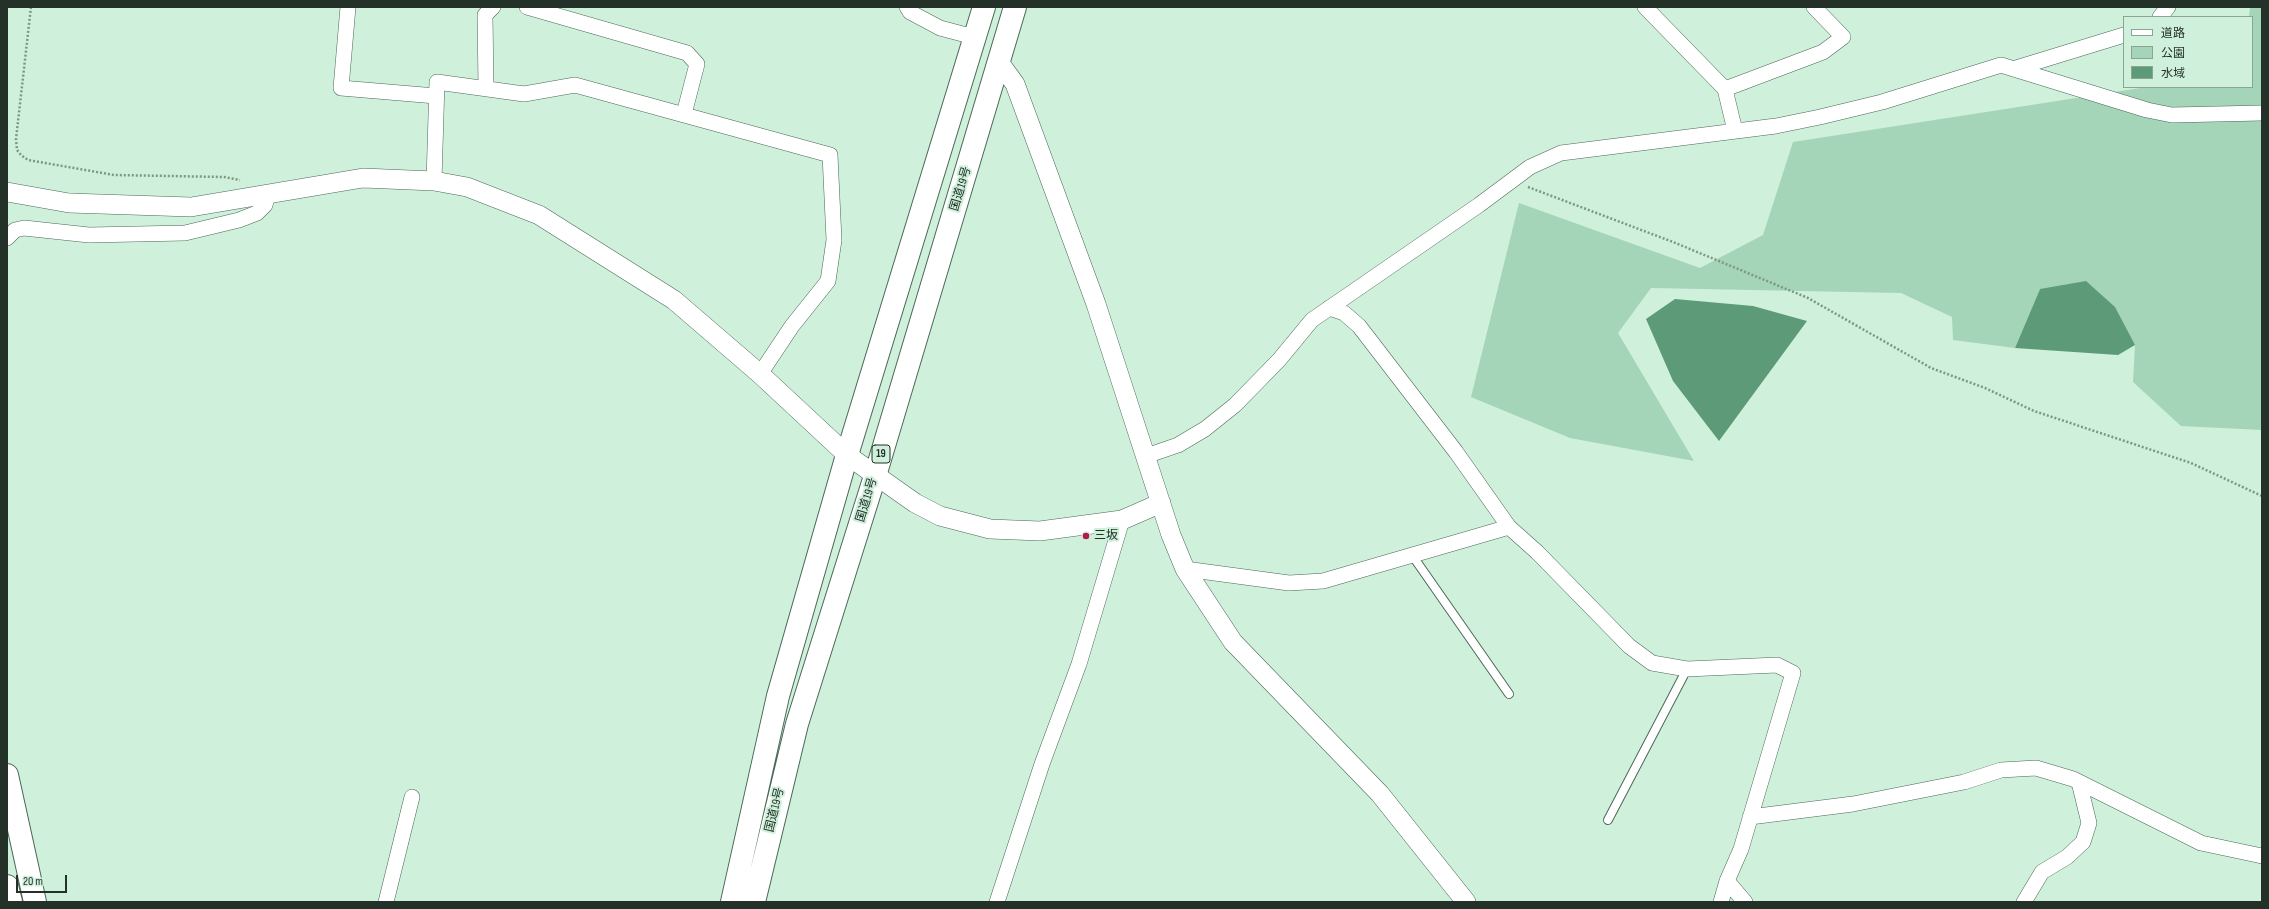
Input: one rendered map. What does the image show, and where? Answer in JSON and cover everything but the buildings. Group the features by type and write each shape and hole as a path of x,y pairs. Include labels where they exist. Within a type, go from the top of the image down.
{"highway":[{"name":"国道19号","path":"732,902 778,696 847,455 984,7"},
{"name":"国道19号","path":"754,902 797,724 875,476 1016,7"},
{"path":"7,774 35,902"},
{"path":"7,886 11,902"}],"street":[{"path":"348,7 341,88 436,96"},
{"path":"486,88 485,15 493,7"},
{"path":"528,7 687,54 697,64 684,114"},
{"path":"907,7 910,12 940,28 974,37"},
{"path":"1645,7 1725,89 1735,131"},
{"path":"1725,89 1823,52 1843,37 1814,7"},
{"path":"2161,16 2168,7"},
{"path":"2013,69 2123,35"},
{"path":"999,62 1015,84 1096,304 1161,503 1185,569 1233,642 1380,794 1466,902"},
{"path":"1146,456 1178,445 1205,429 1235,405 1279,360 1312,320 1530,167 1561,153 1776,126 1882,102 2001,65 2147,110 2172,115 2262,113"},
{"path":"434,181 437,82 524,94 575,86 684,114 830,155 834,240 828,281 792,326 760,374"},
{"path":"7,192 68,203 191,207 363,178 434,181 467,186 540,214 674,300 760,374 847,455 915,503 940,516 990,530 1040,531 1122,520 1161,503"},
{"path":"7,238 14,230 24,228 90,235 185,233 239,220 256,213 264,205 259,196"},
{"path":"1329,308 1344,313 1358,326 1456,452 1509,527 1538,552 1629,646 1652,662 1687,669 1777,665 1793,673 1741,849 1727,881 1721,902"},
{"path":"997,902 1042,764 1079,664 1122,520"},
{"path":"1185,569 1289,583 1323,581 1509,527"},
{"path":"1750,817 1853,804 1964,782 2001,770 2036,768 2079,782 2201,843 2262,856"},
{"path":"2024,902 2042,872 2067,857 2083,842 2089,823 2079,782"},
{"path":"386,902 412,797"},
{"path":"1727,881 1745,902"}],"lane":[{"path":"1412,555 1508,694"},
{"path":"1608,820 1687,669"}],"path":[{"path":"31,7 16,139 17,150 21,155 28,160 114,175 237,178 244,182 259,196"},
{"path":"1512,181 1680,245 1808,298 1931,368 1985,388 2034,411 2186,461 2262,496"}],"green space":[{"path":"2250,7 2262,7 2262,430 2181,426 2133,382 2135,345 2040,289 2015,348 1953,340 1952,317 1901,293 1651,288 1618,333 1694,461 1570,438 1471,397 1519,203 1700,268 1763,235 1793,142 2141,88 2253,88 2253,16 2249,16"}],"water":[{"path":"2086,281 2115,307 2135,345 2118,355 2015,348 2040,289"},
{"path":"1675,299 1753,306 1807,321 1719,441 1673,381 1646,319"}],"place":[{"name":"三坂","path":"1086,536"}]}
